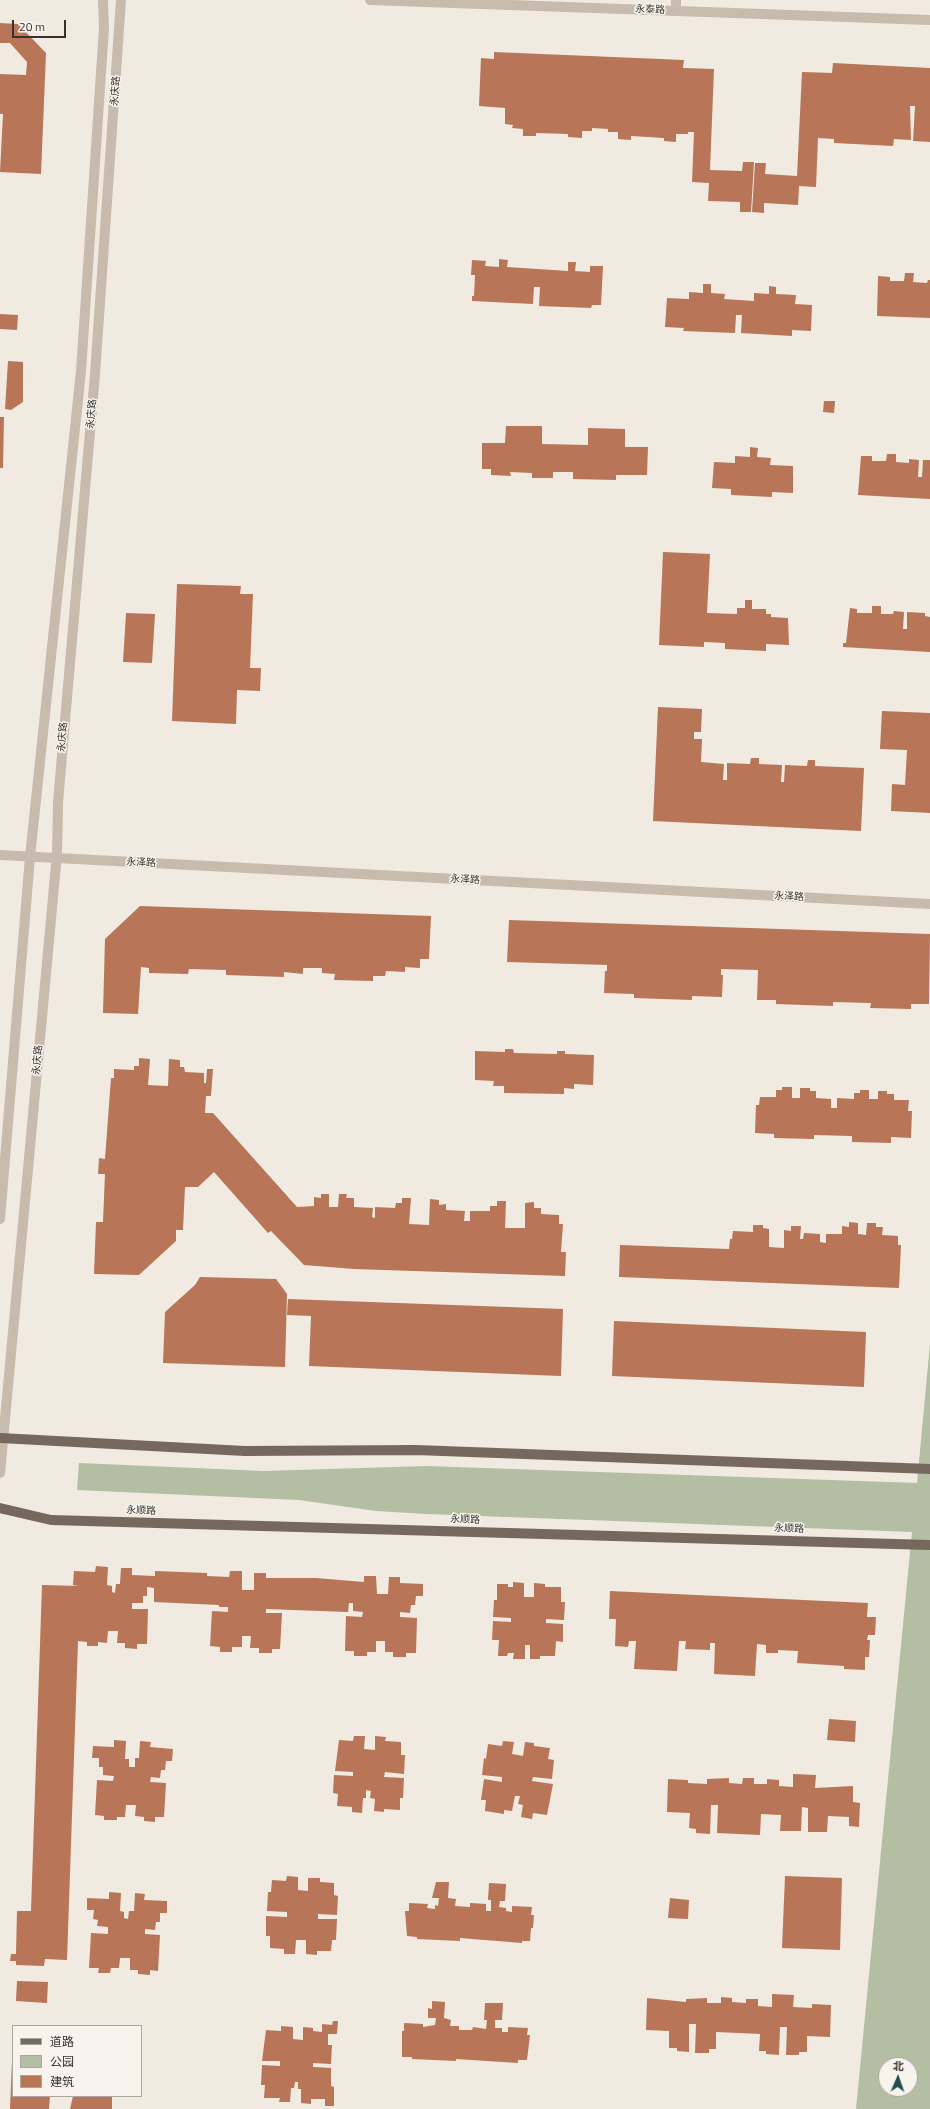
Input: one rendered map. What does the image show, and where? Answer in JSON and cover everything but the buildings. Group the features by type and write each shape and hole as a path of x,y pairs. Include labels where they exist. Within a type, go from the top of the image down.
{"main road":[{"path":"2,1438 244,1451 416,1450 930,1469"},
{"name":"永顺路","path":"0,1508 51,1520 930,1545"}],"street":[{"name":"永庆路","path":"0,1220 30,857 82,371 104,28 104,0"},
{"name":"永庆路","path":"0,1473 56,858 58,802 95,374 121,0"},
{"name":"永泰路","path":"370,0 930,20"},
{"path":"676,0 676,11"},
{"name":"永泽路","path":"0,855 930,904"}],"green space":[{"path":"930,1344 930,2109 856,2109 912,1532 426,1514 376,1511 299,1500 77,1490 79,1463 264,1471 426,1466 917,1483"}]}
